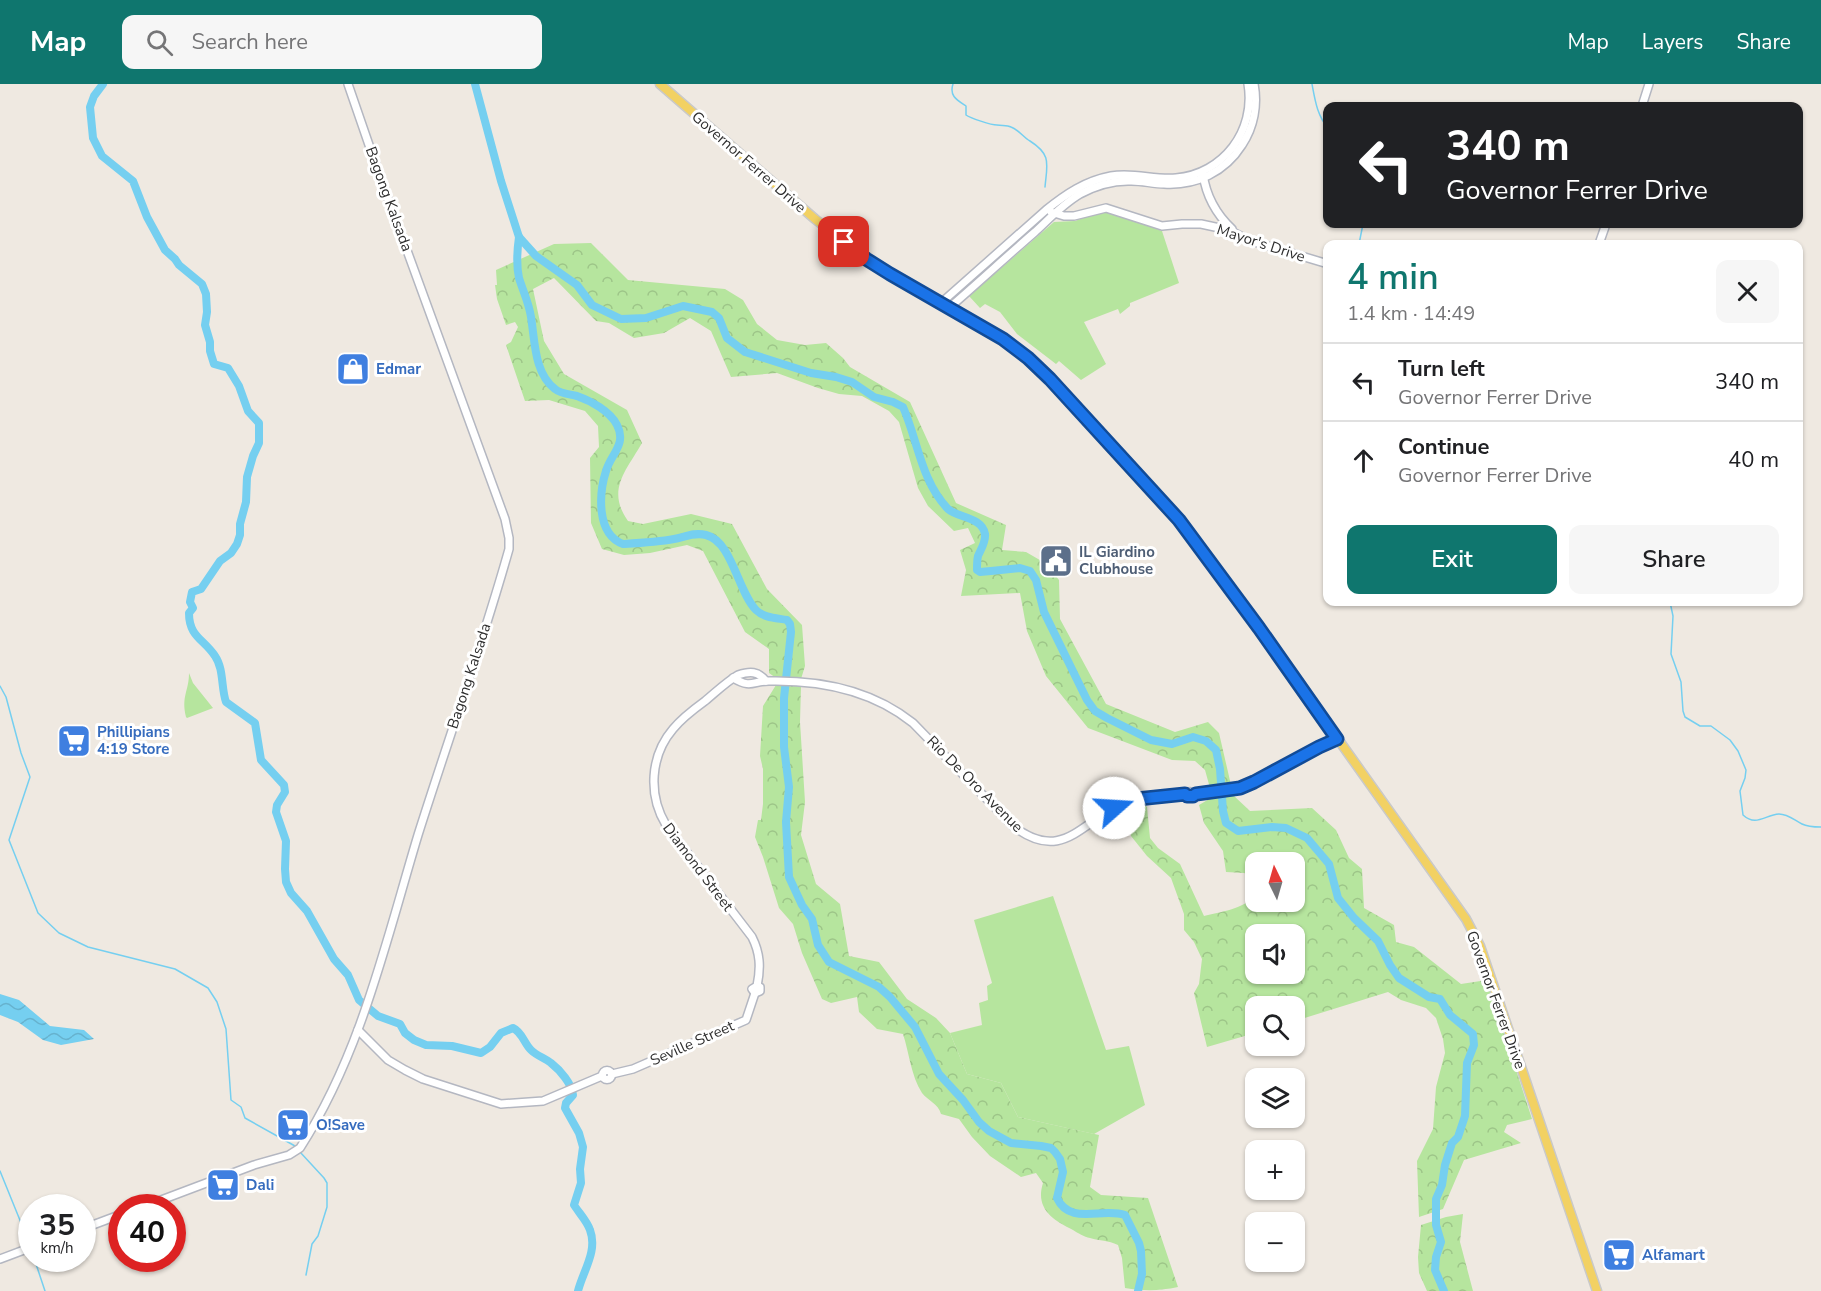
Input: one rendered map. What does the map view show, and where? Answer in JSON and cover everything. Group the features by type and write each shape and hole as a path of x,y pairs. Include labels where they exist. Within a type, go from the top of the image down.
{"main road":[{"name":"Governor Ferrer Drive","path":"660,84 858,254 1003,339 1028,358 1058,387 1179,520 1259,628 1466,920 1480,946 1597,1291"}],"street":[{"name":"Bagong Kalsada","path":"176,1194 298,1149 332,1095 358,1030 509,549 510,538 505,519 348,84"},
{"path":"945,306 1074,198 1103,184 1136,181 1190,183 1203,175 1227,155 1240,136 1248,113 1248,84"},
{"path":"945,306 1046,210 1071,191 1098,179 1130,174 1177,178 1203,175 1214,173 1228,163 1247,137 1255,112 1254,84"},
{"path":"1643,102 1649,84"},
{"path":"1203,175 1216,212 1236,233"},
{"name":"Mayor's Drive","path":"1046,210 1055,214 1074,216 1106,208 1162,226 1201,224 1236,233 1248,240 1323,262"},
{"name":"Rio De Oro Avenue","path":"733,678 751,672 766,681"},
{"name":"Rio De Oro Avenue","path":"733,678 750,685 766,681 829,685 852,690 902,713 1013,826 1026,836 1042,842 1056,842 1071,836 1127,802 1190,792 1196,794 1232,790 1254,782 1336,737"},
{"name":"Diamond Street","path":"733,678 687,715 667,736 657,758 654,784 660,815 752,937 759,956 760,973 756,990"},
{"name":"Seville Street","path":"358,1030 388,1060 423,1078 501,1104 540,1102 602,1076 606,1070 612,1074 633,1069 746,1020 756,990"},
{"path":"0,1258 18,1252"}],"green space":[{"path":"1105,210 1162,231 1179,283 1130,303 1130,306 1120,314 1118,309 1084,322 1106,364 1081,380 1059,361 1056,364 1017,334 1000,312 985,304 980,308 969,296 1054,222 1075,221"},
{"path":"591,243 628,280 725,289 743,300 757,324 777,340 805,345 826,343 850,367 910,402 956,503 1006,525 1002,550 1026,552 1045,563 1059,580 1060,619 1106,704 1175,732 1208,722 1219,733 1231,785 1210,788 1205,770 1195,761 1172,760 1088,728 1046,676 1027,631 1020,593 961,596 966,570 960,550 975,543 968,528 954,531 928,506 918,488 899,422 889,411 862,396 839,394 777,373 731,377 711,331 690,318 664,333 634,338 609,323 596,321 554,278 533,289 544,341 564,374 627,410 642,443 625,472 619,490 619,500 628,521 643,524 691,514 732,524 767,589 802,625 805,666 801,679 776,678 769,673 769,649 745,632 703,551 687,545 650,553 624,555 602,549 591,523 590,458 599,447 598,426 585,411 549,400 525,401 506,345 511,342 518,327 515,322 506,325 495,285 497,285 496,270 554,244"},
{"path":"189,673 193,683 213,708 187,718 184,704"},
{"path":"776,685 801,686 800,722 805,802 801,835 816,884 840,904 849,956 879,962 907,999 936,1018 950,1033 967,1074 1001,1083 1018,1117 1099,1135 1090,1187 1101,1195 1148,1198 1178,1287 1152,1290 1125,1288 1122,1258 1118,1245 1083,1236 1052,1217 1043,1206 1041,1192 1043,1183 1036,1173 1021,1177 990,1156 959,1119 941,1114 938,1107 922,1093 913,1072 903,1034 877,1029 859,1012 857,997 831,1003 822,999 802,953 793,924 779,908 755,837 758,820 761,820 763,804 763,769 760,756 763,706"},
{"path":"1233,795 1250,811 1312,808 1336,830 1349,858 1362,869 1364,908 1394,925 1396,942 1414,947 1461,984 1487,980 1532,1119 1507,1125 1504,1132 1521,1143 1464,1160 1443,1209 1419,1217 1417,1161 1433,1129 1436,1087 1445,1053 1436,1018 1426,1008 1401,1000 1388,992 1305,1018 1305,996 1245,996 1245,1036 1207,1047 1194,993 1199,984 1202,959 1194,942 1184,930 1184,914 1171,878 1147,856 1131,836 1126,808 1142,803 1147,807 1150,838 1158,848 1180,864 1204,916 1245,903 1245,912 1305,912 1305,852 1245,852 1245,873 1226,872 1223,851 1204,823 1199,805 1211,798"},
{"path":"1053,896 1106,1050 1129,1046 1145,1105 1094,1134 1018,1117 1001,1083 967,1074 950,1033 982,1025 979,1003 988,1000 987,986 992,983 974,920"},
{"path":"1463,1214 1460,1242 1473,1291 1427,1291 1419,1273 1421,1225"}],"water":[{"path":"0,994 19,1000 50,1026 84,1030 94,1039 61,1045 43,1040 18,1022 0,1015"}],"waterway":[{"path":"103,84 94,96 90,107 93,138 102,156 133,181 147,217 165,250 202,284 206,294 205,325 214,364 228,368 239,386 248,411 259,423 259,443 247,477 246,502 237,544 231,553 220,561 201,589 192,592 190,602 193,608 189,613 194,633 211,650 218,661 226,702 255,723 261,760 284,785 285,792 277,805 276,812 286,841 286,882 291,893 307,911 334,959 348,975 359,1000 378,1016 400,1024 405,1033 426,1045 452,1046 481,1053 490,1047 501,1033 513,1028 519,1032 531,1050 551,1063 565,1077 573,1095 565,1108 579,1133 583,1147 581,1183 574,1205 587,1223 592,1238 591,1253 578,1291"},
{"path":"475,84 501,181 519,237 536,256 577,285 592,305 621,319 646,318 683,306 712,312 719,318 727,338 745,352 811,373 852,382 874,397 903,407 926,473 939,498 952,512 975,521 983,528 985,540 978,556 977,570 980,572 1020,568 1030,571 1036,580 1044,612 1087,700 1095,711 1151,740 1172,744 1193,737 1206,741 1216,750 1226,823 1238,831 1272,827 1286,828 1307,838 1329,864 1338,898 1354,918 1378,941 1399,978 1429,997 1440,999 1450,1015 1473,1034 1474,1045 1467,1063 1465,1116 1458,1137 1452,1143 1442,1185 1436,1199 1436,1225 1441,1242 1435,1270 1444,1291"},
{"path":"953,84 953,95 966,106 966,115 986,123 1014,128 1042,151 1047,172 1045,187"},
{"path":"1312,84 1315,102 1323,121"},
{"path":"1360,240 1362,228"},
{"path":"519,237 518,273 530,312 539,366 543,374 557,391 582,398 605,411 614,420 620,432 619,443 608,465 602,490 602,512 608,531 614,539 623,544 662,541 697,534 715,539 728,557 744,592 756,610 767,616 787,620 790,624 784,698 784,747 789,787 786,822 789,877 802,905 812,919 818,945 829,962 879,987 890,997 915,1027 939,1074 989,1131 1011,1143 1051,1148 1055,1152 1060,1159 1063,1172 1057,1198 1063,1206 1078,1214 1116,1213 1125,1215 1141,1251 1142,1274 1138,1291"},
{"path":"1671,606 1673,616 1671,654 1681,682 1685,717 1700,726 1711,726 1730,740 1738,751 1746,770 1740,791 1743,815 1756,820 1782,814 1807,826 1821,827"},
{"path":"0,686 6,697 30,777 9,840 38,913 59,933 88,947 175,969 208,988 217,1002 226,1029 231,1100 241,1107 245,1118 295,1146"},
{"path":"300,1152 327,1183 327,1207 318,1236 312,1244 306,1275"},
{"path":"0,1171 18,1215"},
{"path":"39,1272 45,1291"}],"place":[{"name":"Edmar","path":"353,369"},
{"name":"IL Giardino Clubhouse","path":"1056,561"},
{"name":"Phillipians 4:19 Store","path":"74,741"},
{"name":"O!Save","path":"293,1125"},
{"name":"Dali","path":"223,1185"},
{"name":"Alfamart","path":"1619,1255"}],"route":[{"path":"844,242 890,274 1003,339 1050,379 1179,520 1337,739 1240,788 1193,796 1185,794 1137,799 1114,808"}]}
